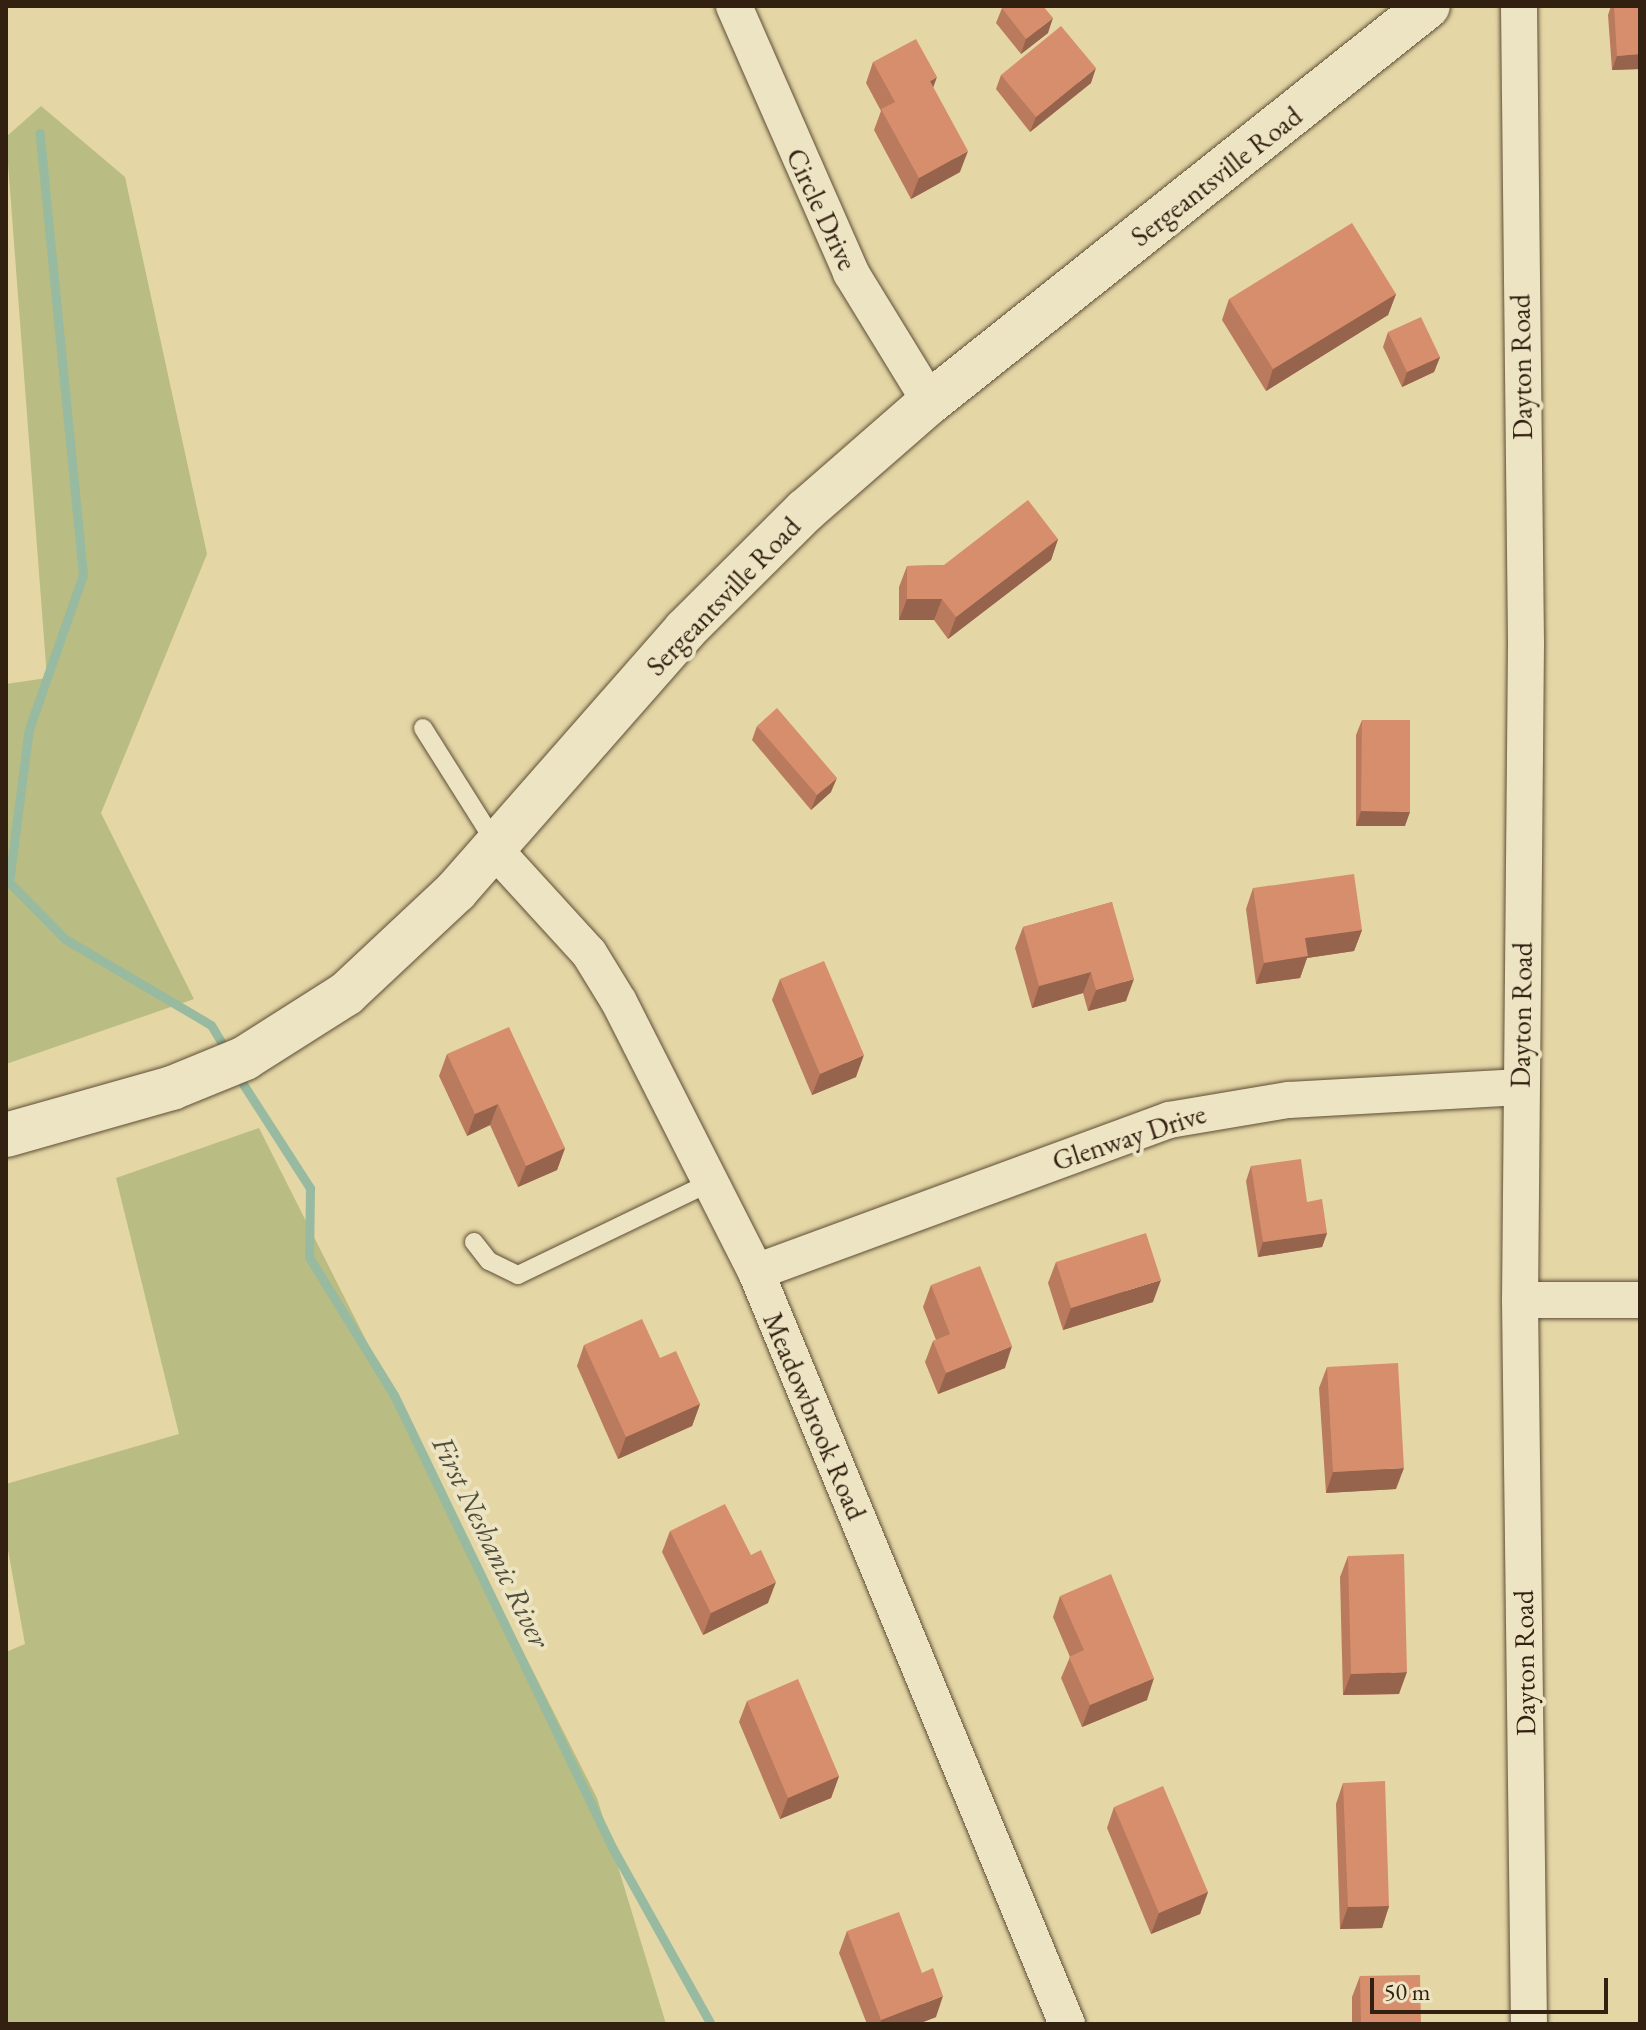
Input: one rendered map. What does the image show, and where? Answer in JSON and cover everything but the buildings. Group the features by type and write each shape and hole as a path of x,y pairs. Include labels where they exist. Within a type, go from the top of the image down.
{"main road":[{"name":"Sergeantsville Road","path":"6,1135 172,1088 245,1058 293,1031 346,994 399,948 495,846 685,630 806,510 930,402 1428,6"}],"street":[{"name":"Circle Drive","path":"734,6 851,273 930,402"},
{"name":"Dayton Road","path":"1519,6 1526,643 1520,1300 1529,2024"},
{"name":"Meadowbrook Road","path":"495,846 589,953 756,1272 1067,2024"},
{"name":"Glenway Drive","path":"756,1272 1169,1120 1289,1100 1521,1087"},
{"path":"1520,1300 1640,1300"}],"lane":[{"path":"423,728 495,846"},
{"path":"474,1242 489,1261 518,1275 711,1182"}],"green space":[{"path":"41,106 125,177 207,554 101,813 194,999 6,1064 6,684 47,678 6,137"},
{"path":"259,1128 597,1798 666,2024 6,2024 6,1652 25,1644 6,1539 6,1484 179,1434 116,1178"}],"waterway":[{"path":"9,882 29,729 83,575 40,133"},
{"name":"First Neshanic River","path":"6,879 65,939 211,1025 222,1043"},
{"name":"First Neshanic River","path":"243,1084 310,1188 309,1257 394,1395 613,1849 711,2024"}]}
